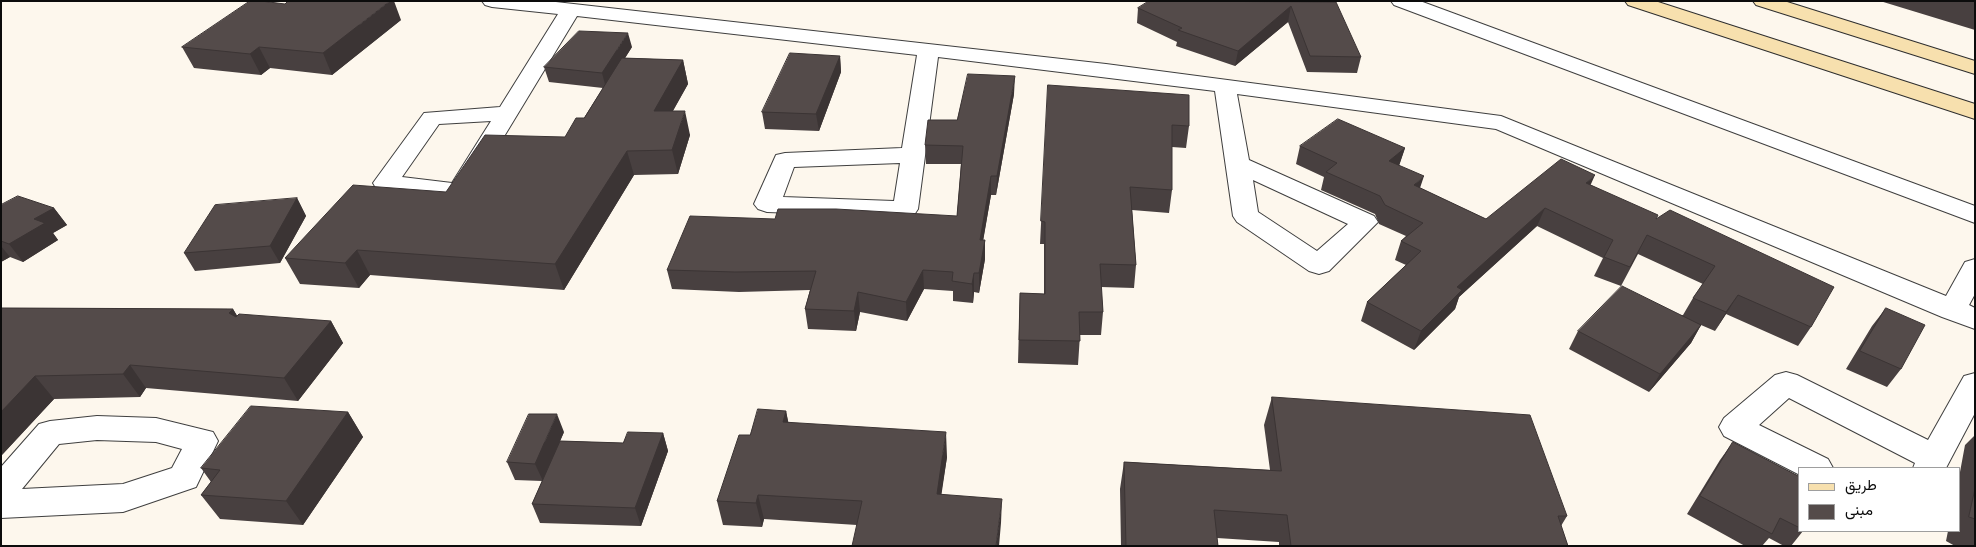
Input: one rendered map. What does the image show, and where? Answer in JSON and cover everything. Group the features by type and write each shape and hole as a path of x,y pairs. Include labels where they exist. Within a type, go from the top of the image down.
{"main road":[{"path":"1635,1 1975,112"},
{"path":"1763,1 1975,68"}],"street":[{"path":"492,1 1106,70 1501,123 1964,314 1975,268"},
{"path":"1401,1 1975,215"},
{"path":"506,113 432,118 385,184 459,191 570,10"},
{"path":"913,155 786,160 767,204 905,209 913,155 928,51"},
{"path":"1225,86 1246,216 1319,265 1365,222 1238,164"},
{"path":"1814,467 1736,427 1786,383 1932,463 1975,384"},
{"path":"1,490 50,433 97,428 156,430 202,441 184,478 123,498 1,504"}],"building":[{"path":"250,1 285,4 288,1 390,1 323,53 259,47 250,54 182,47"},
{"path":"1149,1 1336,2 1361,57 1310,56 1291,6 1238,51 1178,30 1182,28 1138,8"},
{"path":"579,31 628,33 602,73 544,67"},
{"path":"790,53 840,56 816,114 762,112"},
{"path":"622,58 683,60 654,111 685,111 672,150 627,151 555,264 357,250 345,263 285,258 353,185 446,192 485,135 565,137 576,118 584,118"},
{"path":"968,74 1015,76 997,176 991,176 980,240 985,240 979,273 974,273 972,284 952,281 953,272 923,270 906,302 858,292 854,311 805,309 816,271 735,272 667,270 690,216 775,219 778,209 836,209 957,216 963,146 925,145 928,120 957,120"},
{"path":"1048,85 1189,95 1189,126 1172,125 1172,190 1130,187 1136,265 1100,264 1103,312 1079,312 1080,341 1019,340 1020,293 1045,294 1045,222 1041,221"},
{"path":"1338,119 1405,148 1389,161 1424,176 1414,185 1486,219 1561,159 1595,175 1586,183 1658,215 1656,219 1670,210 1834,287 1811,327 1738,295 1726,312 1693,298 1715,266 1647,235 1630,267 1604,257 1613,240 1545,208 1457,287 1462,290 1421,331 1367,302 1421,251 1401,241 1423,223 1385,205 1380,196 1326,172 1337,163 1300,146"},
{"path":"18,196 54,208 34,219 45,223 9,244 1,241 1,205"},
{"path":"297,198 270,246 184,253 215,205"},
{"path":"1622,286 1701,325 1660,374 1578,331"},
{"path":"1,308 233,309 229,313 236,317 239,314 331,321 284,378 130,365 123,374 35,376 1,412"},
{"path":"1886,308 1925,325 1901,369 1860,351"},
{"path":"1272,397 1530,415 1567,516 1558,516 1568,546 1291,546 1287,515 1214,510 1218,546 1126,546 1124,462 1281,471"},
{"path":"251,406 348,412 286,501 201,495 220,470 201,468"},
{"path":"758,409 786,411 783,422 946,432 937,494 1002,499 996,546 852,546 862,501 758,495 756,503 717,501 739,435 750,435"},
{"path":"529,414 557,414 535,464 507,462"},
{"path":"628,432 663,433 635,508 532,504 560,441 623,443"},
{"path":"1733,442 1798,476 1798,527 1780,518 1772,534 1700,496"},
{"path":"1975,489 1975,519 1969,517"}]}
